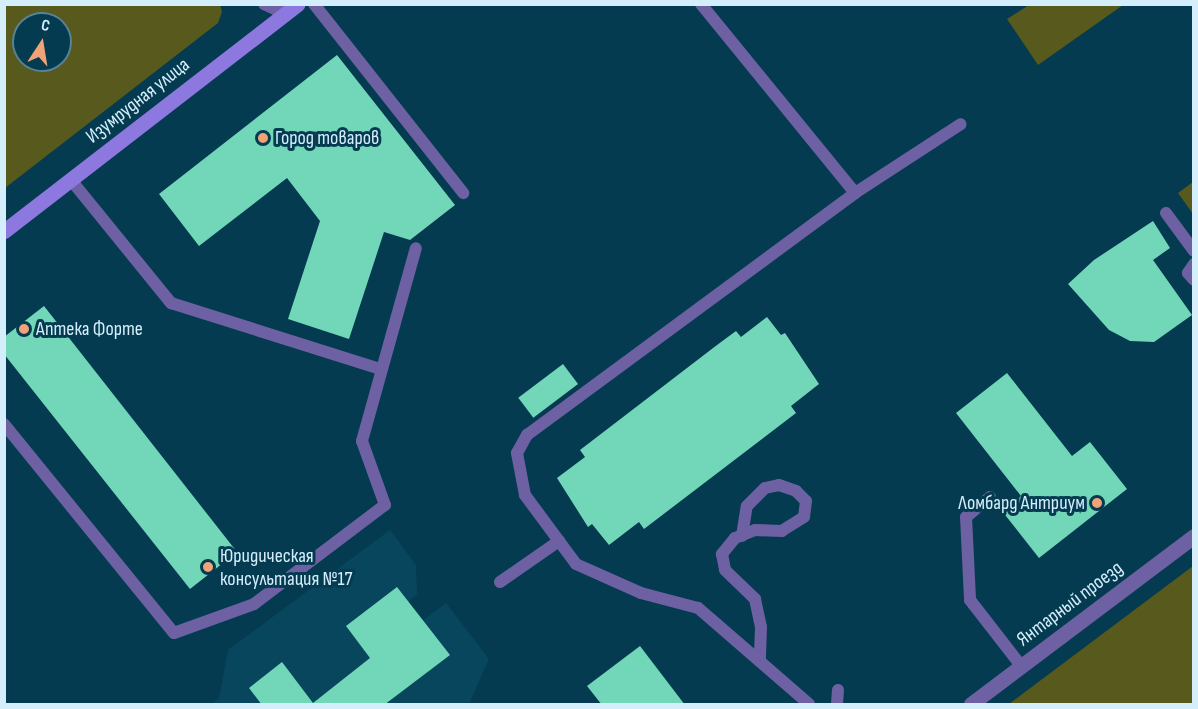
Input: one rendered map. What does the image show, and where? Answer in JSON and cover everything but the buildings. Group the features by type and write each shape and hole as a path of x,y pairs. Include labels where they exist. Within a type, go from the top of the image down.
{"street":[{"name":"Изумрудная улица","path":"4,231 298,4"},
{"name":"Янтарный проезд","path":"972,705 1194,536"}],"lane":[{"path":"264,4 285,15"},
{"path":"314,4 463,193"},
{"path":"701,4 855,193"},
{"path":"809,705 699,608 641,593 576,564 525,495 517,453 527,435 855,193 961,124"},
{"path":"71,180 171,303 380,369"},
{"path":"1166,213 1194,251"},
{"path":"4,424 174,633 255,604 385,505 362,441 380,369 416,248"},
{"path":"1194,264 1188,273 1194,280"},
{"path":"742,536 747,506 765,488 779,484 796,491 806,501 804,517 782,531 755,530 742,536 722,554 724,570 755,599 761,627 760,660"},
{"path":"990,497 966,517 970,600 1022,667"},
{"path":"500,582 559,541"},
{"path":"837,705 838,690"}],"shaded area":[{"path":"5,4 220,4 222,12 218,23 5,188"},
{"path":"1029,5 1123,5 1038,65 1007,19"},
{"path":"1193,182 1193,214 1178,193"},
{"path":"390,530 416,565 417,594 408,602 423,620 446,603 489,659 469,704 212,704 219,698 228,650"},
{"path":"1193,566 1193,704 1009,704"}],"place":[{"name":"Город товаров","path":"263,138"},
{"name":"Аптека Форте","path":"24,329"},
{"name":"Ломбард Антриум","path":"1097,503"},
{"name":"Юридическая консультация №17","path":"208,567"}]}
